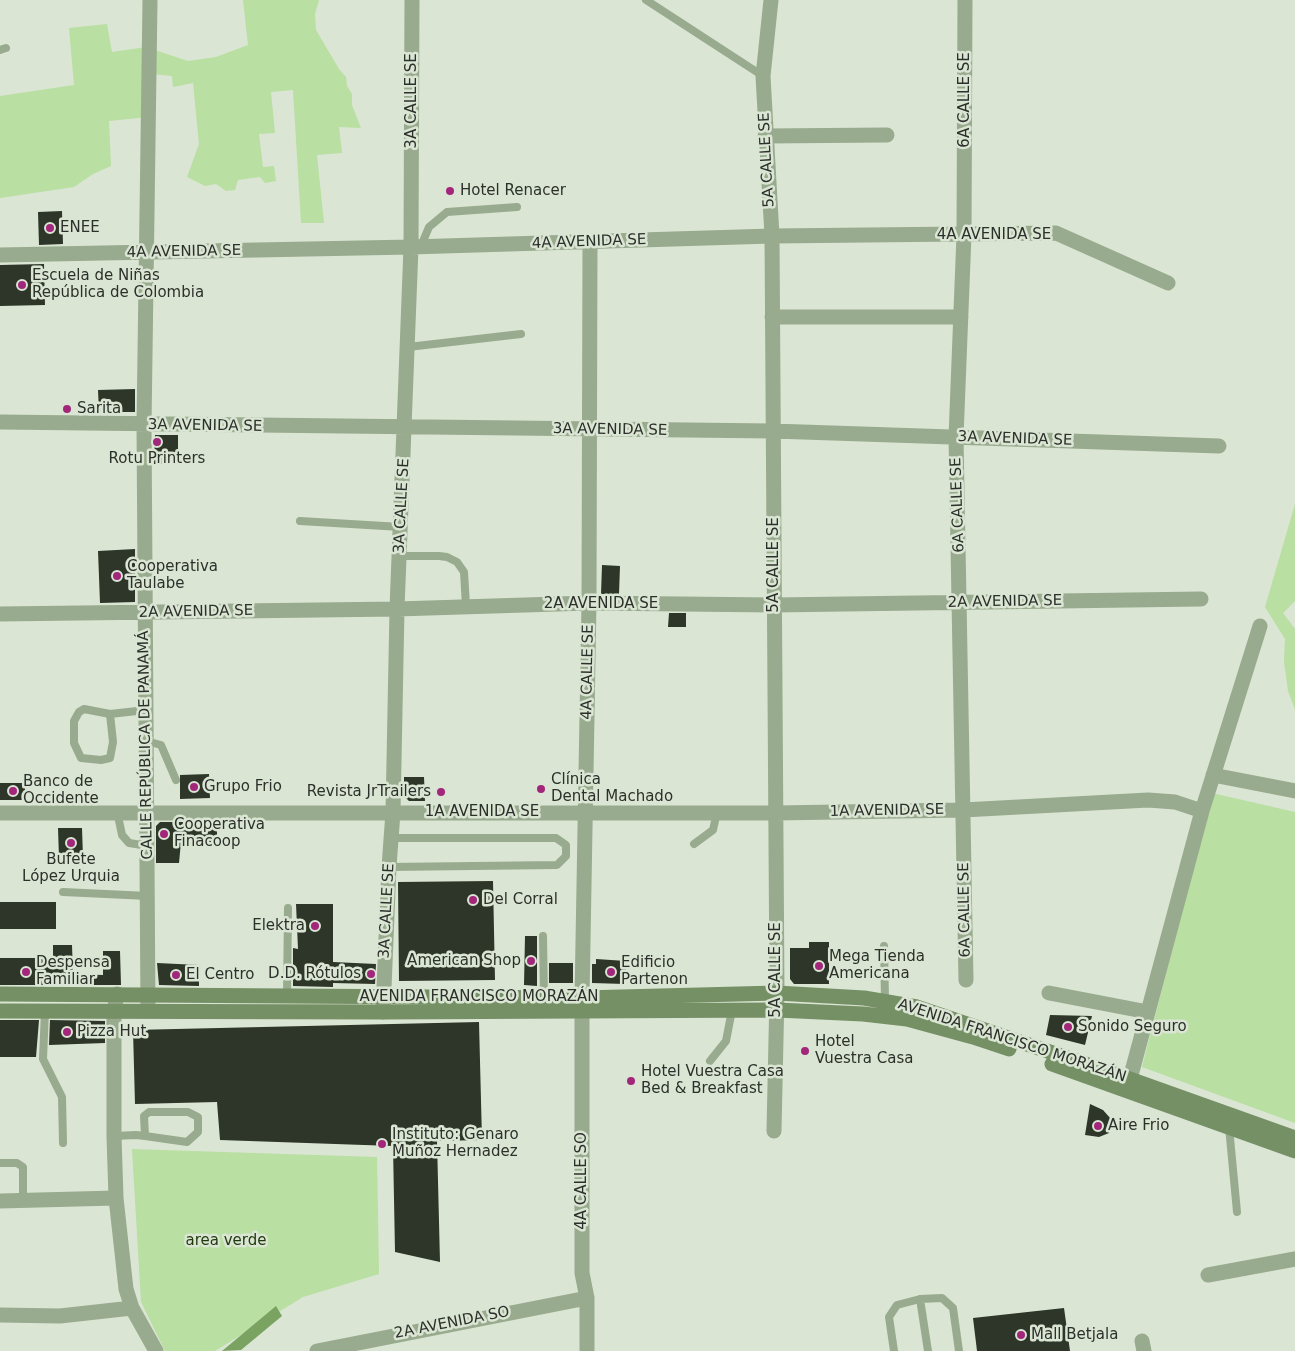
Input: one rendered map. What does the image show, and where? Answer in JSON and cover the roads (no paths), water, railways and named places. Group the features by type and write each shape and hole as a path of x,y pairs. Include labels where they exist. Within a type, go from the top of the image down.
{"main road":[{"name":"AVENIDA FRANCISCO MORAZÁN","path":"0,1011 383,1012 582,1005 777,993 885,1001 917,1007 976,1032 1295,1138"},
{"name":"AVENIDA FRANCISCO MORAZÁN","path":"0,994 544,998 582,1005 863,1014 976,1032"},
{"name":"AVENIDA FRANCISCO MORAZÁN","path":"1128,1084 1229,1127 1295,1151"}],"street":[{"name":"CALLE REPÚBLICA DE PANAMÁ","path":"148,1010 144,425 150,0"},
{"name":"3A CALLE SE","path":"383,1012 393,812 397,608 408,347 416,247 412,0"},
{"name":"5A CALLE SE","path":"771,0 763,76 772,236 777,993 774,1131"},
{"name":"6A CALLE SE","path":"965,0 964,235 956,437 966,980"},
{"path":"765,136 888,135"},
{"name":"4A AVENIDA SE","path":"0,255 416,247 772,236 1056,233 1168,283"},
{"name":"4A CALLE SE","path":"582,1005 589,603 590,242"},
{"path":"772,316 961,317"},
{"name":"3A AVENIDA SE","path":"0,422 773,431 1219,446"},
{"name":"2A AVENIDA SE","path":"0,614 589,603 774,605 1201,599"},
{"path":"1128,1084 1202,811 1260,626"},
{"path":"1214,775 1295,790"},
{"name":"1A AVENIDA SE","path":"0,812 775,813 963,810 1148,800 1174,802 1202,811"},
{"path":"1049,993 1148,1012"},
{"path":"117,994 114,1012 116,1198 126,1289 132,1308 156,1351"},
{"name":"4A CALLE SO","path":"582,1005 582,1273 587,1298 587,1351"},
{"path":"0,1201 116,1198"},
{"path":"1208,1275 1295,1259"},
{"name":"2A AVENIDA SO","path":"317,1351 373,1345 587,1298"},
{"path":"0,1315 60,1316 132,1308"}],"lane":[{"path":"646,0 763,76"},
{"path":"416,247 429,227 448,212 517,207"},
{"path":"408,347 521,334"},
{"path":"300,521 401,528"},
{"path":"400,556 439,556 448,557 457,562 464,572 466,606"},
{"path":"110,714 112,742 110,758 101,760 81,758 74,743 74,722 79,712 84,709 110,714 146,710"},
{"path":"146,741 161,745 176,780"},
{"path":"117,811 118,823 126,839 137,846 148,846"},
{"path":"694,844 713,830 717,812"},
{"path":"389,867 557,865 566,856 566,845 556,838 392,838"},
{"path":"63,892 148,896"},
{"path":"287,995 288,908"},
{"path":"543,936 544,998"},
{"path":"884,946 885,1001"},
{"path":"710,1061 726,1041 732,1010"},
{"path":"45,1011 43,1059 62,1097 64,1142"},
{"path":"114,1136 145,1136 187,1142 198,1132 198,1118 188,1112 149,1112 144,1116 145,1136"},
{"path":"1229,1127 1237,1212"},
{"path":"0,1163 16,1163 23,1167 23,1200"},
{"path":"894,1351 890,1317 897,1305 920,1299 942,1298 953,1308 959,1351"},
{"path":"920,1299 928,1351"}],"place":[{"name":"Hotel Renacer","path":"450,191"},
{"name":"ENEE","path":"50,228"},
{"name":"Escuela de Niñas República de Colombia","path":"22,285"},
{"name":"Sarita","path":"67,409"},
{"name":"Rotu Printers","path":"157,442"},
{"name":"Cooperativa Taulabe","path":"117,576"},
{"name":"Grupo Frio","path":"194,787"},
{"name":"Clínica Dental Machado","path":"541,789"},
{"name":"Banco de Occidente","path":"13,791"},
{"name":"Revista JrTrailers","path":"441,792"},
{"name":"Cooperativa Finacoop","path":"164,834"},
{"name":"Bufete López Urquia","path":"71,843"},
{"name":"Del Corral","path":"473,900"},
{"name":"Elektra","path":"315,926"},
{"name":"American Shop","path":"531,961"},
{"name":"Mega Tienda Americana","path":"819,966"},
{"name":"Despensa Familiar","path":"26,972"},
{"name":"Edificio Partenon","path":"611,972"},
{"name":"D.D. Rótulos","path":"371,974"},
{"name":"El Centro","path":"176,975"},
{"name":"Sonido Seguro","path":"1068,1027"},
{"name":"Pizza Hut","path":"67,1032"},
{"name":"Hotel Vuestra Casa","path":"805,1051"},
{"name":"Hotel Vuestra Casa Bed & Breakfast","path":"631,1081"},
{"name":"Aire Frio","path":"1098,1126"},
{"name":"Instituto: Genaro Muñoz Hernadez","path":"382,1144"},
{"name":"Mall Betjala","path":"1021,1335"}],"park label":[{"name":"area verde","path":"226,1241"}]}
